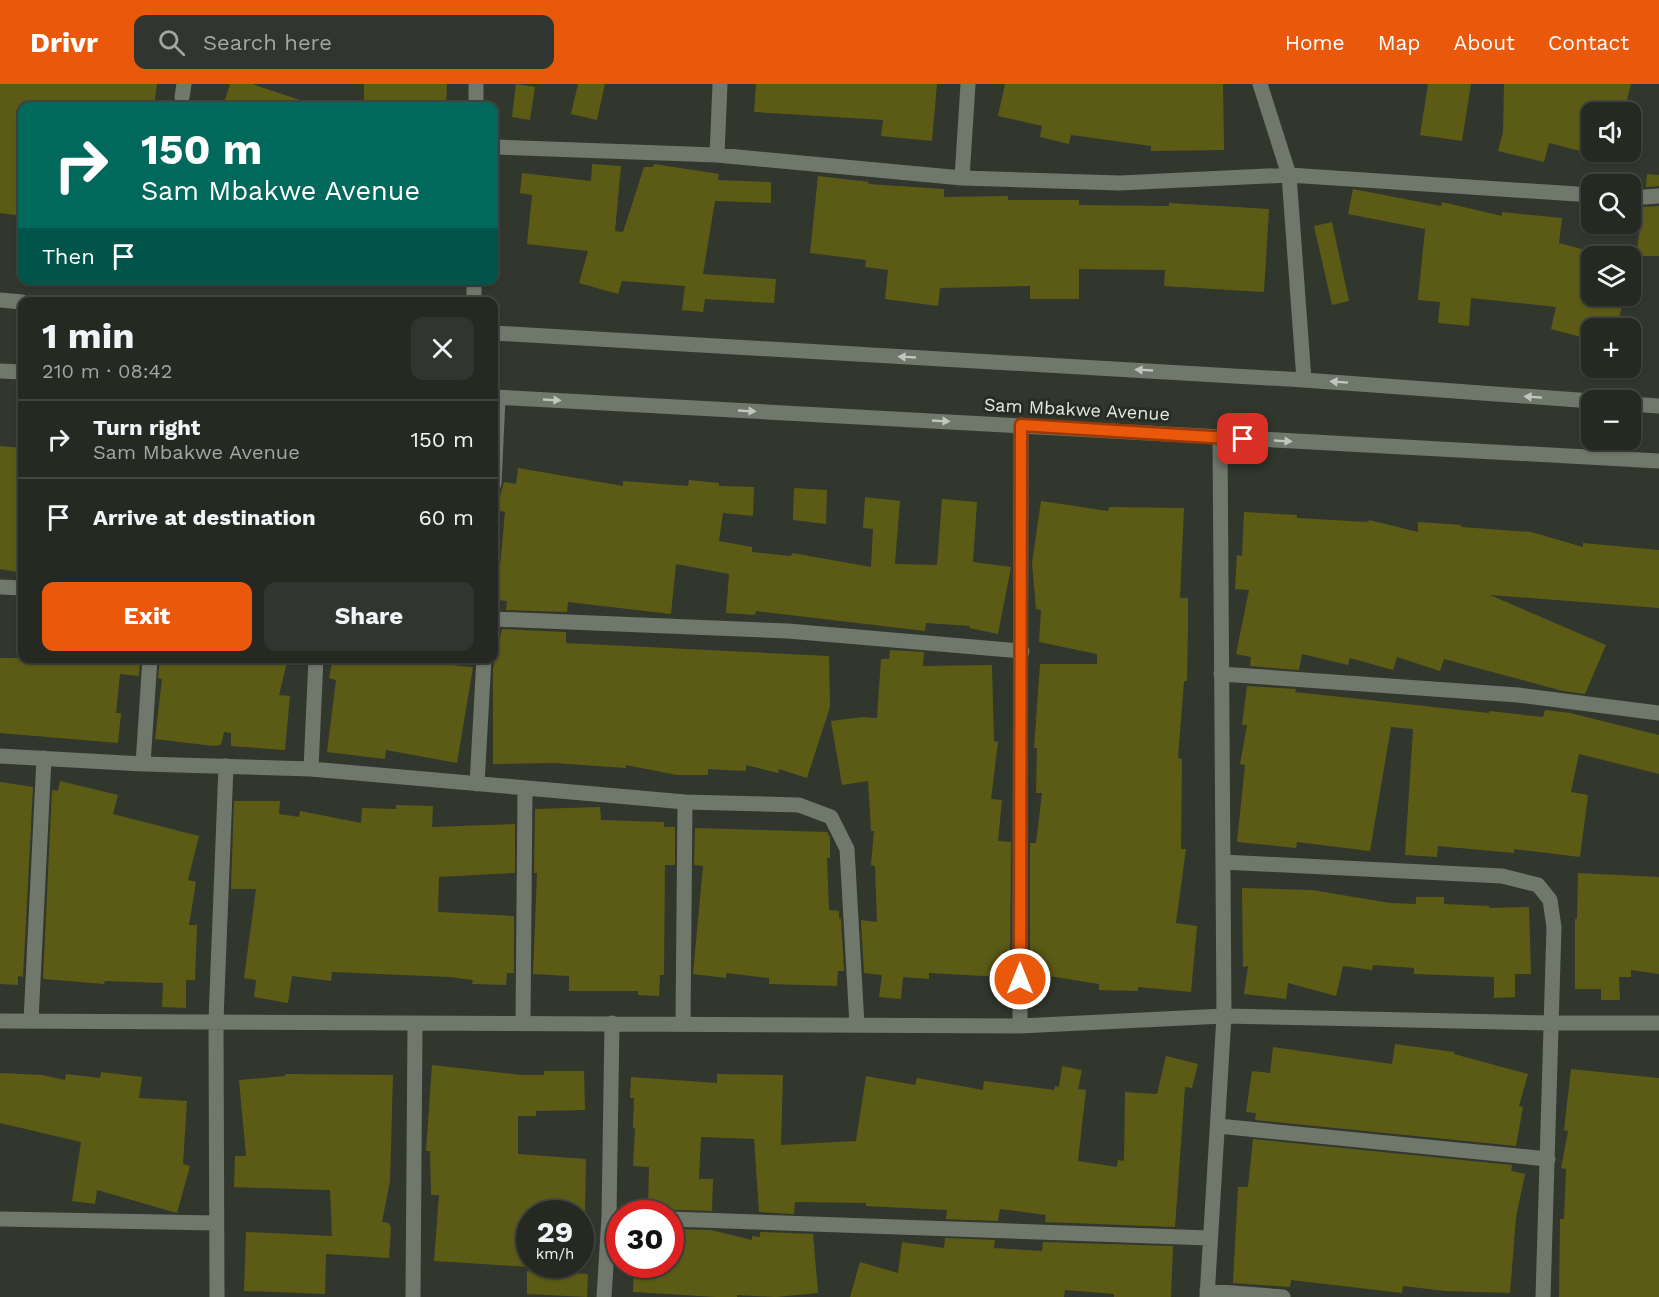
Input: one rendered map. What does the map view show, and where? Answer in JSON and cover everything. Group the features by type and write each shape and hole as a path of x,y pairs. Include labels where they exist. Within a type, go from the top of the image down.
{"street":[{"path":"476,84 476,102"},
{"path":"717,155 720,84"},
{"path":"962,178 968,84"},
{"path":"1260,84 1289,175 1304,380"},
{"path":"498,147 717,155 962,178 1120,183 1289,175 1581,194"},
{"path":"1641,197 1659,196"},
{"path":"0,300 18,302"},
{"path":"498,333 1304,380 1581,400"},
{"path":"0,371 18,372"},
{"name":"Sam Mbakwe Avenue","path":"498,397 1659,462"},
{"path":"1641,405 1659,406"},
{"path":"1020,1026 1021,425"},
{"path":"1220,438 1224,1016 1207,1294 1283,1297"},
{"path":"0,587 18,588"},
{"path":"498,619 788,631 1022,651"},
{"path":"143,764 150,663"},
{"path":"311,769 316,663"},
{"path":"477,784 484,663"},
{"path":"1221,674 1518,695 1659,713"},
{"path":"0,756 143,764 311,769 685,802 799,805 831,817 847,849 857,1024"},
{"path":"31,1021 44,758"},
{"path":"217,1297 216,1020 226,766"},
{"path":"523,1023 525,788"},
{"path":"683,1023 685,802"},
{"path":"1223,862 1502,876 1538,885 1550,900 1554,927 1553,1023 1543,1297"},
{"path":"0,1022 216,1020 415,1025 683,1023 1020,1026 1224,1016 1659,1023"},
{"path":"612,1023 614,1200"},
{"path":"413,1297 415,1025"},
{"path":"1218,1126 1548,1159"},
{"path":"0,1219 216,1223"},
{"path":"684,1219 1210,1238"},
{"path":"604,1297 606,1278"}],"building":[{"path":"0,84 157,84 155,102 18,102 18,215 0,213"},
{"path":"230,84 252,84 306,102 224,102"},
{"path":"364,84 447,84 446,102 364,102"},
{"path":"516,84 535,87 530,120 512,117"},
{"path":"578,84 605,84 597,120 571,114"},
{"path":"756,84 937,84 932,141 881,136 883,120 754,112"},
{"path":"1005,84 1223,84 1224,150 1151,151 1151,146 1071,135 1069,144 1040,137 1042,126 998,116"},
{"path":"1428,84 1471,84 1462,141 1420,135"},
{"path":"1504,84 1631,84 1626,102 1581,102 1581,151 1549,143 1544,162 1498,151 1503,132"},
{"path":"592,164 621,166 615,231 623,232 644,167 653,167 654,164 719,174 718,180 771,182 771,203 715,201 703,274 776,279 774,303 705,299 703,312 682,310 685,286 622,281 618,294 579,283 588,251 527,244 532,195 520,193 522,173 591,181"},
{"path":"1647,174 1659,175 1659,186 1646,187"},
{"path":"818,176 869,182 868,184 944,189 944,197 1008,196 1008,200 1079,200 1079,205 1169,206 1169,203 1269,209 1264,292 1164,286 1165,270 1079,269 1079,299 1030,299 1030,286 940,288 938,306 885,299 888,270 865,267 866,260 810,253"},
{"path":"1353,189 1441,206 1442,202 1502,216 1502,212 1562,218 1559,243 1581,249 1581,306 1622,306 1619,318 1581,318 1581,337 1551,329 1556,307 1471,298 1469,326 1438,323 1440,302 1418,300 1425,229 1348,214"},
{"path":"1659,206 1659,256 1641,256 1641,246 1637,246 1641,234 1643,207"},
{"path":"1332,222 1349,301 1332,305 1314,226"},
{"path":"0,446 18,448 18,572 0,569"},
{"path":"518,468 623,486 623,481 688,486 689,480 719,483 719,486 754,487 753,516 723,513 719,541 752,547 752,552 791,556 792,553 871,567 873,529 863,528 865,497 900,501 895,564 937,565 942,499 977,502 973,562 1011,567 998,634 969,628 970,626 926,623 925,631 756,611 755,615 726,613 729,574 676,564 671,614 568,602 567,612 506,610 507,601 498,600 505,512 498,510 498,503 504,482 516,484"},
{"path":"794,488 827,490 826,524 793,520"},
{"path":"1041,501 1108,511 1109,507 1184,508 1180,598 1188,598 1187,681 1184,681 1178,758 1182,759 1181,849 1186,849 1176,923 1197,926 1191,992 1138,987 1138,991 1099,990 1099,984 1030,973 1030,843 1036,843 1042,793 1036,793 1037,748 1034,748 1040,664 1097,664 1097,654 1039,642 1041,610 1036,609 1032,563"},
{"path":"1244,512 1297,515 1297,518 1368,522 1369,520 1418,532 1418,522 1461,525 1461,527 1531,532 1583,547 1583,543 1659,550 1659,608 1490,595 1606,645 1585,694 1563,691 1444,659 1440,671 1397,657 1393,670 1350,658 1348,665 1302,654 1299,670 1250,666 1251,657 1236,654 1249,590 1235,589 1237,555 1242,556"},
{"path":"502,629 566,632 566,643 829,656 830,707 807,778 779,769 778,773 746,765 746,771 708,769 708,775 677,775 626,765 626,768 555,763 493,764 493,669 494,663 498,663 498,647"},
{"path":"890,650 924,652 923,666 992,665 994,741 998,742 991,799 1002,800 998,841 1011,842 1010,970 1001,969 1001,977 929,973 929,979 903,977 901,999 879,997 882,975 864,973 861,920 877,922 875,866 871,865 874,831 871,831 868,781 842,785 831,721 863,717 877,718 881,659 889,659"},
{"path":"0,658 18,658 18,663 140,663 139,676 120,674 116,713 121,713 118,743 0,733"},
{"path":"160,663 287,663 279,695 290,696 285,750 231,746 231,733 224,732 221,745 213,746 155,739 162,679 158,678"},
{"path":"332,663 432,663 473,667 457,763 386,750 385,759 327,752 336,680 329,678"},
{"path":"1247,686 1296,689 1295,692 1489,713 1489,711 1543,717 1545,710 1570,713 1659,735 1659,774 1579,754 1571,792 1588,795 1580,857 1514,849 1514,853 1438,846 1437,857 1405,855 1413,729 1391,727 1370,851 1297,842 1296,848 1237,842 1245,765 1240,764 1247,725 1242,725"},
{"path":"60,781 118,795 113,814 199,836 188,880 196,882 189,925 197,925 195,980 186,980 186,1008 162,1007 163,983 105,981 104,984 43,979 52,790 58,791"},
{"path":"0,782 33,787 23,977 18,976 18,985 0,984"},
{"path":"234,801 280,801 279,814 299,817 300,811 361,823 362,808 396,809 396,805 433,806 432,827 515,824 515,873 439,877 438,912 514,916 514,973 507,973 506,985 472,984 473,980 450,977 332,972 331,981 292,976 288,1003 254,997 256,980 244,978 256,889 231,889"},
{"path":"600,807 601,820 664,822 664,827 675,827 675,865 665,865 664,975 660,975 659,996 638,995 638,991 569,991 569,976 533,974 537,873 534,873 535,809"},
{"path":"695,828 827,832 830,837 830,858 827,858 829,910 839,911 839,919 841,919 844,971 838,971 837,986 769,984 769,978 726,973 726,978 693,974 703,866 694,865"},
{"path":"1578,873 1659,877 1659,974 1631,970 1631,977 1619,977 1620,1000 1601,1000 1601,989 1575,989 1575,919 1577,919"},
{"path":"1242,888 1312,890 1390,903 1416,904 1416,897 1444,897 1444,904 1489,906 1489,908 1529,907 1531,974 1515,974 1515,997 1494,998 1494,977 1414,974 1414,968 1373,965 1372,970 1343,966 1336,996 1288,983 1286,999 1244,994 1248,966 1243,967"},
{"path":"1395,1044 1454,1052 1454,1054 1528,1074 1519,1106 1523,1107 1516,1146 1255,1120 1256,1113 1246,1112 1252,1071 1270,1073 1273,1047 1392,1064"},
{"path":"1166,1056 1198,1064 1192,1088 1185,1087 1175,1227 1045,1222 1046,1215 1000,1209 998,1221 946,1219 947,1210 866,1206 866,1203 795,1202 794,1214 759,1212 754,1139 701,1137 699,1179 713,1179 712,1211 684,1210 684,1200 648,1200 649,1167 633,1166 635,1128 633,1128 634,1098 630,1098 631,1077 717,1083 717,1074 783,1075 781,1145 856,1141 866,1076 915,1085 917,1078 983,1090 984,1081 1054,1090 1055,1086 1059,1087 1062,1066 1082,1070 1078,1089 1086,1090 1078,1161 1117,1167 1118,1160 1124,1161 1125,1092 1157,1094"},
{"path":"432,1065 521,1075 544,1075 544,1071 584,1071 585,1110 536,1111 536,1116 518,1116 518,1154 586,1159 585,1200 516,1200 516,1266 434,1261 439,1195 431,1195 430,1151 426,1151"},
{"path":"1571,1069 1659,1078 1659,1297 1559,1297 1560,1219 1564,1219 1566,1169 1561,1168 1568,1131 1564,1130"},
{"path":"101,1072 142,1077 139,1098 187,1101 183,1164 190,1166 177,1213 97,1190 95,1204 72,1201 81,1142 0,1123 0,1073 42,1075 65,1080 66,1074 100,1078"},
{"path":"285,1074 393,1075 390,1181 382,1222 389,1223 391,1228 389,1258 326,1254 325,1294 244,1291 246,1232 332,1236 330,1190 234,1187 235,1156 246,1156 239,1080 285,1076"},
{"path":"1253,1139 1512,1165 1511,1171 1525,1174 1516,1217 1510,1293 1445,1291 1403,1286 1402,1293 1291,1280 1290,1287 1233,1283 1238,1187 1248,1187"},
{"path":"684,1229 711,1230 752,1240 752,1236 760,1237 760,1232 813,1234 818,1293 776,1297 737,1295 737,1297 716,1297 633,1292 634,1278 684,1278"},
{"path":"945,1238 995,1240 994,1248 1042,1251 1043,1242 1173,1246 1171,1297 1114,1297 1114,1294 1065,1290 1064,1297 850,1297 860,1262 898,1273 902,1242 944,1248"},
{"path":"527,1278 588,1278 587,1297 527,1294"}],"route":[{"path":"1020,979 1021,425 1243,439"}]}
